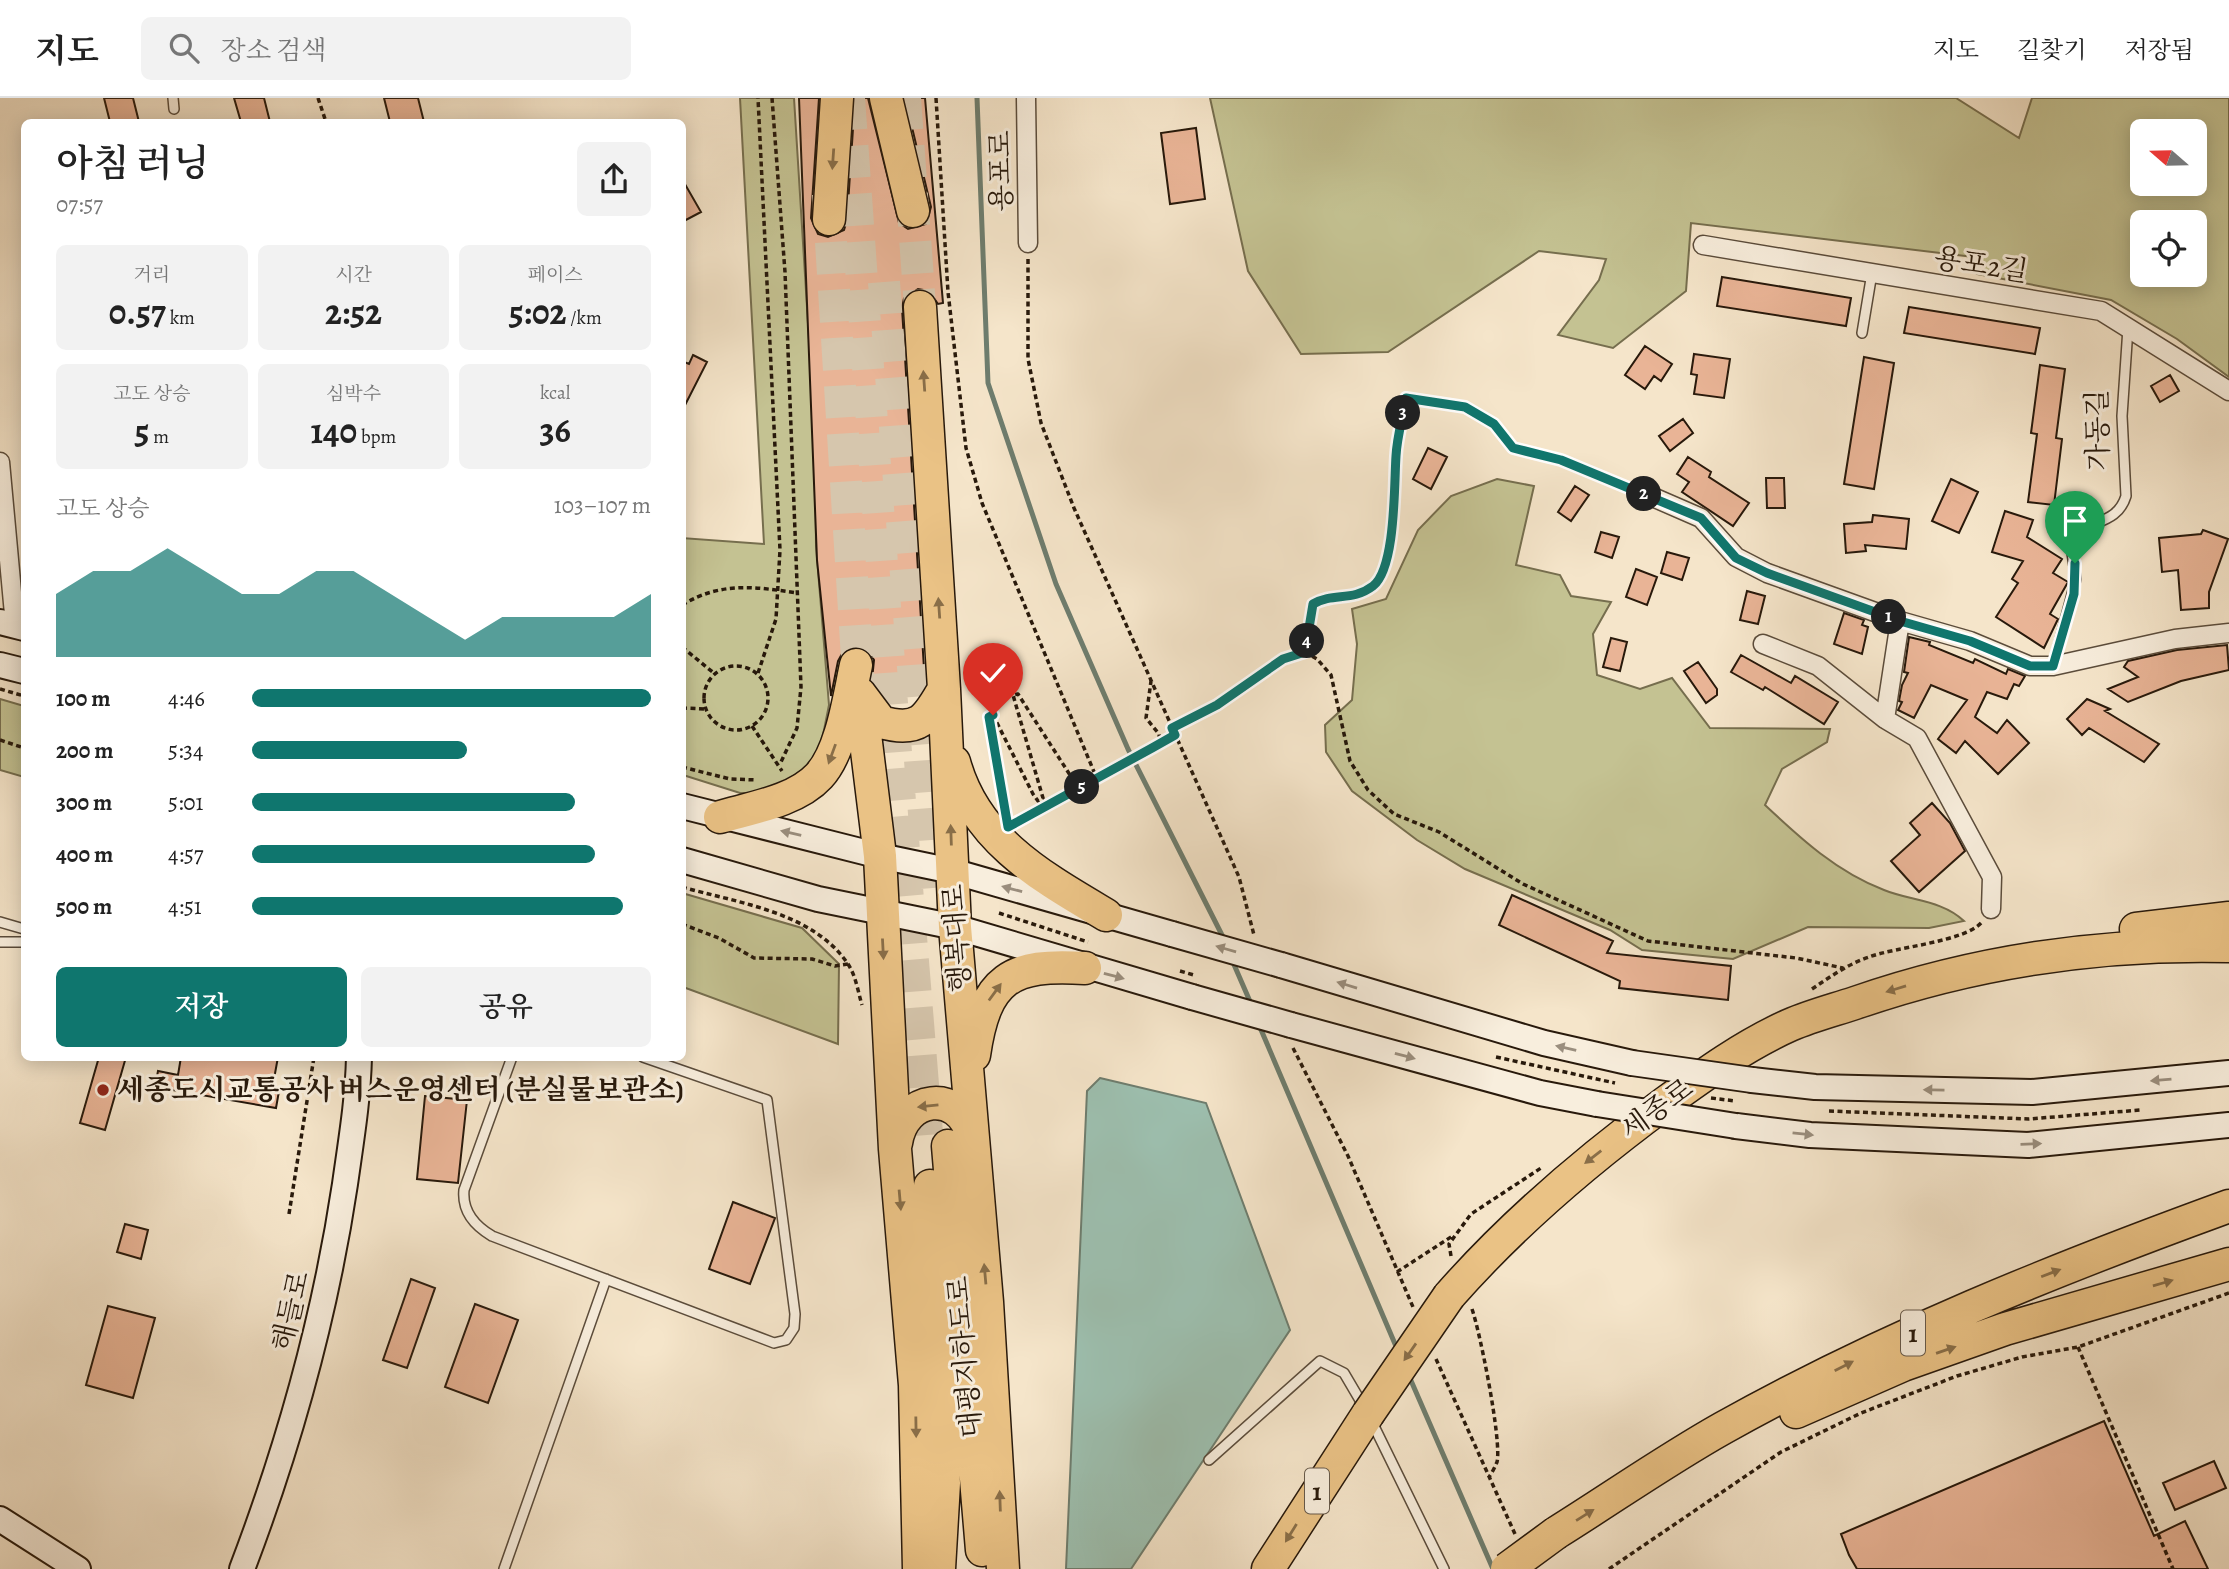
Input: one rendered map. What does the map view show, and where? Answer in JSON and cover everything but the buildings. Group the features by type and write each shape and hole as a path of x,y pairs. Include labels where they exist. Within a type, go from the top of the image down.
{"highway":[{"path":"830,219 837,98"},
{"path":"886,98 913,211"},
{"name":"행복대로","path":"920,307 947,735 955,927 969,1105 949,1143 988,1302 1003,1569"},
{"path":"858,679 881,722 909,726 929,716 944,689"},
{"path":"720,817 774,802 818,778 828,765 858,679"},
{"path":"858,679 880,856 895,1149 915,1385 919,1569"},
{"path":"947,735 957,775 1000,845 1050,882 1106,915"},
{"path":"1962,970 2010,951 2066,939 2229,918"},
{"name":"세종로","path":"1268,1569 1368,1414 1460,1302 1522,1218 1570,1174 1740,1050 1791,1024 1962,970 2064,953 2124,948 2229,946"},
{"path":"969,1105 977,1032 988,1001 1005,978 1048,965 1085,968"},
{"path":"895,1149 899,1125 907,1114 930,1103 957,1110 967,1119 949,1143"},
{"name":"대평지하도로","path":"939,1569 944,1482 949,1143"},
{"name":"대평지하도로","path":"949,1143 984,1569"},
{"name":"1","path":"1513,1558 1723,1429 1862,1356 2021,1285 2229,1206"},
{"path":"1614,1497 1903,1365 2005,1329 2229,1264"}],"street":[{"name":"용포로","path":"1026,98 1028,243"},
{"name":"용포2길","path":"1703,245 2101,311 2229,391"},
{"path":"0,462 13,625"},
{"path":"1648,495 1701,518 1736,558 1767,573 1900,621 1970,641 2030,666 2053,666 2175,639 2229,633"},
{"path":"1885,719 1900,621"},
{"path":"1763,644 1818,666 1885,719 1917,738 1992,877 1991,909"},
{"path":"0,665 21,670"},
{"path":"686,807 880,856 952,870 1544,1043 1632,1063 1815,1087 2032,1092 2229,1073"},
{"path":"686,861 882,915 955,927 1085,968 1192,997 1291,1033 1540,1093 1597,1104 1810,1135 2028,1144 2229,1125"},
{"name":"해들로","path":"242,1569 297,1414 320,1326 356,1108 359,1061"},
{"path":"0,1519 61,1564"}],"lane":[{"path":"173,98 174,109"},
{"path":"1862,333 1872,273"},
{"name":"가동길","path":"2053,666 2076,579 2070,540 2075,533 2110,519 2123,505 2126,496 2122,416 2128,327"},
{"path":"0,922 21,928"},
{"path":"0,942 21,942"},
{"path":"511,1061 464,1190 467,1210 479,1227 492,1236 774,1343 786,1340 794,1328 766,1100 654,1061"},
{"path":"504,1569 606,1279"},
{"path":"1209,1460 1320,1361 1344,1373 1368,1414 1444,1569"}],"path":[{"path":"318,98 326,119"},
{"path":"758,98 780,590 776,619 758,673"},
{"path":"772,98 785,272 800,701 797,728 780,764"},
{"path":"936,98 948,292 966,448 982,502 1097,779"},
{"path":"1028,243 1028,359 1041,423 1074,508 1239,877 1255,940"},
{"path":"1305,652 1313,604 1325,597 1354,597 1376,584 1386,560 1394,517 1396,453 1406,398 1465,407 1494,424 1513,448 1561,460 1648,495"},
{"path":"686,603 697,596 736,586 798,593"},
{"path":"686,650 715,674"},
{"path":"1172,728 1217,705 1283,659 1305,652 1317,659 1331,675 1350,761 1368,790 1394,814 1439,832 1523,884 1648,941 1797,958 1843,968"},
{"path":"741,666 758,673 764,681 769,701 760,720 752,726 733,730 716,723 706,709 705,689 715,674 723,668 741,666"},
{"path":"1152,679 1146,718 1159,734 1160,743"},
{"path":"0,689 21,695"},
{"path":"1006,813 989,721 993,715 1033,794 1038,801 1043,798 1013,695 1018,694 1079,789"},
{"path":"686,708 706,709"},
{"path":"752,726 780,764 784,777"},
{"path":"1008,827 1175,735"},
{"path":"0,740 21,747"},
{"path":"686,768 730,779 765,780"},
{"path":"686,888 797,921 817,935"},
{"path":"686,926 719,938 754,958 812,959 835,966 848,964"},
{"path":"1291,1033 1348,1156 1413,1308"},
{"path":"1492,1056 1617,1083"},
{"path":"289,1214 313,1061"},
{"path":"1397,1272 1457,1233"},
{"path":"1609,1569 1781,1452 1861,1413 1970,1372 2022,1357 2078,1348 2229,1293"},
{"path":"1460,1302 1481,1336 1484,1371 1496,1432 1497,1461 1489,1477"},
{"path":"2078,1348 2174,1569"},
{"path":"1435,1356 1489,1477 1513,1558"}],"shaded area":[{"path":"740,98 794,98 815,436 816,546 829,705 818,760 767,793 740,793 686,776 686,538 764,544"},
{"path":"1210,98 1956,98 2019,138 2032,98 2229,98 2229,377 2177,339 2111,300 1977,274 1982,258 1691,223 1686,291 1613,348 1558,335 1599,280 1606,259 1539,251 1388,352 1301,354 1248,271"},
{"path":"1497,479 1534,486 1516,565 1560,575 1571,596 1611,602 1593,634 1597,675 1640,689 1672,678 1710,728 1830,729 1827,742 1782,769 1765,805 1806,842 1851,874 1894,894 1946,909 1964,921 1929,928 1808,927 1733,959 1642,950 1610,930 1465,869 1417,840 1352,791 1326,752 1325,725 1352,700 1357,644 1352,609 1386,599 1418,530 1451,496"},
{"path":"0,699 21,705 21,776 0,770"},
{"path":"686,894 802,928 839,964 838,1044 686,988"},
{"path":"1100,1078 1206,1103 1290,1330 1131,1569 1066,1569 1087,1091"}],"waterway":[{"path":"977,98 988,383 1056,584 1128,749 1225,941"},
{"path":"1232,960 1252,1006"},
{"path":"1259,1025 1398,1351"},
{"path":"1409,1376 1493,1569"}],"tunnel":[{"path":"849,98 891,691 928,1146"},
{"path":"905,98 920,307"},
{"path":"828,194 859,690"},
{"path":"884,282 930,893"}],"place":[{"name":"세종도시교통공사 버스운영센터 (분실물보관소)","path":"103,1090"}],"route":[{"path":"993,715 989,717 990,734 1008,827 1175,735 1172,728 1217,705 1283,659 1305,652 1313,604 1325,597 1354,597 1376,584 1386,560 1394,517 1396,453 1406,398 1465,407 1494,424 1513,448 1561,460 1701,518 1736,558 1767,573 1900,621 1970,641 2030,666 2053,666 2074,594 2075,563"}]}
